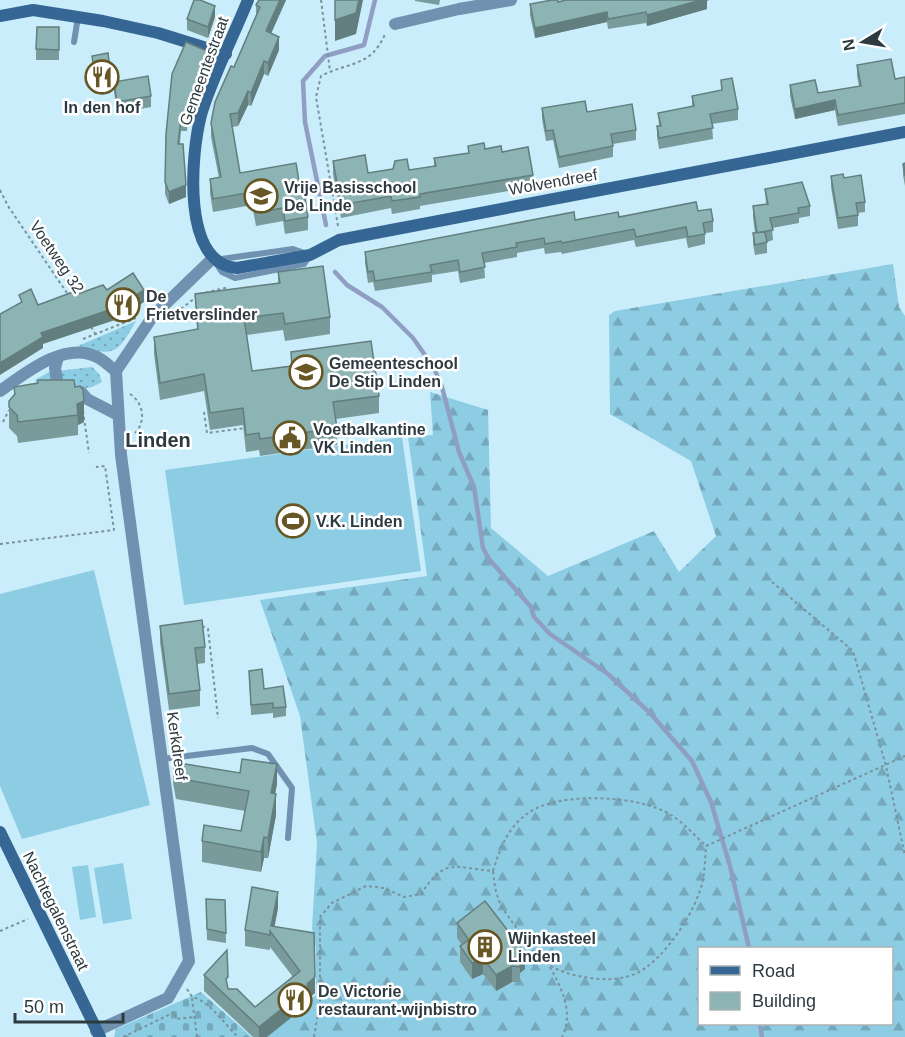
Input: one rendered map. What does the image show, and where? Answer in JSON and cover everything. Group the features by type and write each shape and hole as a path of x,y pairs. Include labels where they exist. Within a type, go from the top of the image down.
{"street":[{"name":"Gemeentestraat","path":"210,262 201,242 197,216 194,152 202,112 248,0"},
{"path":"396,24 460,4 511,0"},
{"path":"0,16 33,10 78,17 158,33 226,54"},
{"name":"Wolvendreef","path":"210,262 237,268 310,255 339,240 905,132"},
{"path":"0,392 33,368 58,357 76,353 98,357 116,372 153,316 210,262"},
{"path":"58,357 55,368 59,394 81,392 87,399 118,415"},
{"name":"Kerkdreef","path":"98,1034 168,998 181,979 189,961 121,455 116,372"},
{"name":"Nachtegalenstraat","path":"0,832 98,1034"}],"lane":[{"path":"74,42 78,17"},
{"path":"162,759 252,748 268,754 292,788 288,838"}],"path":[{"path":"321,0 330,71"},
{"path":"339,240 316,97 321,76 366,59 378,51 387,30 396,24"},
{"name":"Voetweg 32","path":"0,190 8,206 73,302"},
{"path":"176,314 200,294 231,287"},
{"path":"90,327 96,335 142,315 153,316"},
{"path":"81,392 89,453"},
{"path":"121,455 138,431 142,411 136,398 125,392"},
{"path":"3,422 15,404"},
{"path":"204,412 207,433 256,427"},
{"path":"0,544 114,530 105,466 96,467"},
{"path":"772,582 853,651 886,766 905,856"},
{"path":"200,624 208,629 218,718"},
{"path":"706,846 905,756"},
{"path":"562,1037 566,1029 568,1010 560,984 550,967 532,950 495,898 493,872 501,843 529,813 553,802 587,797 626,801 670,814 706,846"},
{"path":"550,967 577,976 619,979 636,973 652,962 680,928 692,908 703,881 706,846"},
{"path":"314,1037 320,1002 320,917 332,903 366,886 384,888 404,897 421,894 433,875 448,866 493,872"},
{"path":"0,931 39,914"},
{"path":"181,979 192,997 197,1037"},
{"path":"192,997 201,999 210,1005 218,1018 238,1037"},
{"path":"123,1037 175,1012 176,1019 195,1017"}],"green space":[{"path":"893,264 899,307 905,316 905,1037 267,1037 316,995 316,949 312,928 317,843 300,716 260,600 427,576 408,437 433,435 430,392 488,410 491,528 548,576 654,531 679,572 716,536 691,461 610,414 609,315 615,311"},
{"path":"136,321 124,340 114,350 108,352 78,346"},
{"path":"92,367 99,374 102,382 92,387 41,395 35,380 49,372"},
{"name":"V.K. Linden","path":"402,437 421,571 184,605 165,470"},
{"path":"94,570 150,805 22,839 0,786 0,594"},
{"path":"123,863 132,919 103,924 94,868"},
{"path":"88,865 96,917 80,920 72,867"},
{"path":"201,992 252,1037 114,1037 116,1029"}],"building":[{"path":"194,0 215,6 208,27 187,19"},
{"path":"259,0 280,0 266,31 279,37 268,63 264,61 251,93 248,91 238,113 230,114 240,173 296,163 300,187 303,186 308,217 285,221 283,208 256,213 252,192 213,199 210,179 221,177 211,123 215,102 231,66 234,67 260,7 256,5"},
{"path":"335,0 359,0 356,13 335,20"},
{"path":"558,0 558,2 566,0 701,0 647,15 646,12 608,19 607,12 535,28 530,4"},
{"path":"37,27 59,27 59,50 36,49"},
{"path":"186,42 209,52 188,103 187,120 181,119 178,144 183,144 186,185 169,192 165,182 166,134 172,74"},
{"path":"108,53 111,76 96,79 92,56"},
{"path":"891,59 895,79 905,77 905,103 838,115 835,100 795,109 790,85 815,80 818,93 861,86 857,65"},
{"path":"148,76 151,96 117,102 114,82"},
{"path":"732,78 738,109 710,114 713,128 659,138 657,126 661,126 658,113 694,106 692,96 722,90 721,80"},
{"path":"585,101 587,112 632,104 636,130 611,134 613,146 559,157 553,130 546,131 542,108"},
{"path":"484,143 485,149 501,146 502,152 528,147 533,175 420,194 420,197 392,201 391,196 341,205 333,161 365,155 368,173 393,169 395,161 407,159 409,170 436,166 434,158 469,153 468,146"},
{"path":"843,174 844,178 861,175 865,202 856,203 858,215 838,218 831,176"},
{"path":"802,182 810,206 798,208 799,213 770,218 773,230 757,233 753,206 768,204 765,189"},
{"path":"696,202 698,211 711,209 713,221 703,223 705,234 688,237 686,227 636,237 634,229 562,243 561,241 545,244 544,238 516,243 517,247 482,253 485,267 460,272 458,260 430,265 432,272 375,281 373,271 368,272 365,252 574,212 575,220 618,212 619,217"},
{"path":"765,232 767,242 755,245 753,233"},
{"path":"323,266 330,317 285,324 283,313 244,318 252,371 292,366 291,352 371,341 379,396 333,402 337,428 260,439 259,433 246,435 243,408 210,413 204,374 160,383 154,337 198,329 195,294 280,283 278,272"},
{"path":"133,273 144,290 118,307 41,333 43,337 0,363 0,314 22,302 19,295 31,289 38,305 73,292 75,295 103,285 107,290"},
{"path":"38,380 74,380 75,387 80,386 83,390 84,401 77,404 78,415 18,422 17,415 9,407 9,401 15,394 14,387 38,383"},
{"path":"202,620 205,647 195,648 200,690 169,694 160,626"},
{"path":"262,669 264,689 283,686 286,707 273,708 273,703 251,705 249,671"},
{"path":"242,759 277,764 271,793 276,794 268,838 264,837 261,852 202,841 204,825 241,831 249,791 176,778 173,762 240,773"},
{"path":"252,887 278,892 271,926 314,933 315,977 307,984 308,988 259,1027 204,975 227,950 228,989 237,989 255,1007 300,971 270,931 270,935 245,930"},
{"path":"206,899 225,900 226,933 207,929"},
{"name":"Wijnkasteel Linden","path":"485,901 525,953 520,957 520,967 512,966 496,975 483,958 472,963 460,946 469,940 457,923"}],"waterway":[{"path":"326,225 305,122 303,81 325,56 364,45 375,0"},
{"path":"335,272 347,285 382,307 413,338 434,368 442,387 459,452 474,487 483,548 489,559 531,607 534,617 550,634 608,674 650,713 692,761 711,802 730,866 749,947"},
{"path":"760,1025 762,1037"}],"place":[{"name":"In den hof","path":"102,77"},
{"name":"Vrije Basisschool De Linde","path":"261,196"},
{"name":"De Frietverslinder","path":"123,305"},
{"name":"Gemeenteschool De Stip Linden","path":"306,372"},
{"name":"Voetbalkantine VK Linden","path":"290,438"},
{"name":"V.K. Linden","path":"293,521"},
{"name":"Wijnkasteel Linden","path":"485,947"},
{"name":"De Victorie restaurant-wijnbistro","path":"295,1000"}],"district":[{"name":"Linden","path":"158,440"}]}
